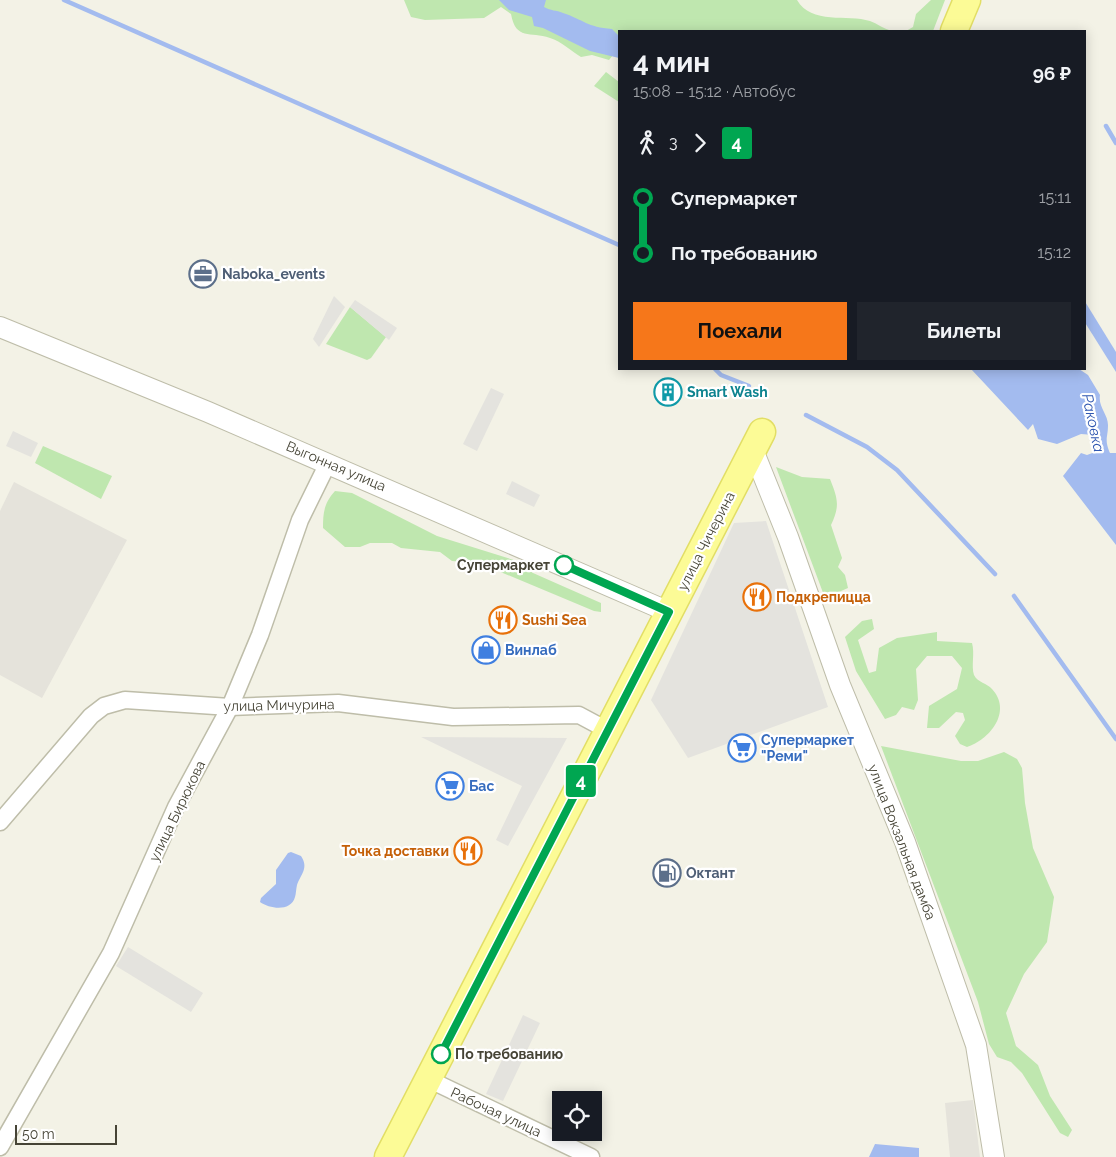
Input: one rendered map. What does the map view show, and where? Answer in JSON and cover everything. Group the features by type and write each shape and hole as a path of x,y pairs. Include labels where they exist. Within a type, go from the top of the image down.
{"main road":[{"path":"954,30 967,0"},
{"name":"улица Чичерина","path":"388,1157 757,441"}],"street":[{"name":"Выгонная улица","path":"0,327 328,463 669,612"},
{"name":"улица Вокзальная дамба","path":"757,441 788,537 840,685 905,842 976,1045 994,1157"},
{"name":"улица Бирюкова","path":"0,1147 111,953 176,807 230,707 260,636 300,520 328,463"},
{"name":"улица Мичурина","path":"0,822 85,723 104,706 125,700 149,700 230,707 338,702 452,717 579,715 607,730"},
{"name":"Рабочая улица","path":"428,1079 591,1157"}],"shaded area":[{"path":"334,296 345,307 319,347 313,339"},
{"path":"355,300 397,328 389,340 350,307"},
{"path":"491,388 504,394 477,451 463,444"},
{"path":"13,431 38,443 31,457 6,446"},
{"path":"512,481 540,495 534,507 506,494"},
{"path":"14,482 127,540 42,698 0,675 0,511"},
{"path":"766,521 828,707 688,758 651,700 734,523"},
{"path":"421,737 567,738 508,846 496,840 522,786"},
{"path":"128,947 203,993 191,1012 116,966"},
{"path":"523,1015 540,1023 503,1101 486,1094"},
{"path":"973,1100 980,1157 950,1157 945,1103"}],"green space":[{"path":"404,0 797,0 803,8 820,16 861,19 889,30 618,30 618,58 613,55 609,60 592,55 581,57 554,39 520,32 513,22 511,14 501,7 484,18 425,20 411,17"},
{"path":"931,0 945,0 933,30 908,30 913,27 916,14"},
{"path":"606,72 618,81 618,101 594,86"},
{"path":"350,307 386,337 371,358 367,360 326,344"},
{"path":"43,446 112,476 101,499 35,463"},
{"path":"776,467 802,477 830,479 837,502 836,513 831,525 842,558 838,567 845,575 848,588 825,598"},
{"path":"335,491 352,493 437,536 520,562 533,573 601,603 601,612 594,611 479,563 452,561 440,552 401,548 392,543 370,543 360,547 345,547 323,528 325,508"},
{"path":"872,619 874,629 858,640 869,673 876,671 879,648 897,638 937,632 937,641 972,643 974,675 992,689 998,698 1000,707 996,724 990,732 967,747 960,744 955,736 965,720 963,713 956,712 939,728 927,728 929,706 957,689 962,668 952,656 927,656 916,669 918,700 914,710 902,707 896,715 885,719 856,671 845,637 862,621"},
{"path":"881,746 961,761 978,761 1004,752 1017,759 1022,768 1025,803 1033,848 1054,897 1047,942 1024,974 1006,1013 1016,1046 1038,1065 1050,1096 1072,1130 1068,1137 1060,1133 1022,1073 1011,1062 997,1057 989,1044 978,1002"}],"water":[{"path":"499,0 546,0 544,7 591,25 612,29 618,35 618,58 590,51 543,28 534,26 532,17 509,10"},
{"path":"1086,303 1116,352 1116,372 1086,324"},
{"name":"Раковка","path":"972,370 1080,370 1088,375 1100,395 1100,403 1108,421 1108,448 1110,453 1116,453 1116,545 1063,476 1081,453 1087,455 1095,452 1094,435 1081,434 1057,444 1038,439 1033,424 1028,430"},
{"path":"291,852 301,856 304,864 304,871 297,885 293,902 280,908 260,902 261,898 276,884 276,870 288,853"},
{"path":"875,1144 919,1148 919,1157 869,1157"}],"waterway":[{"path":"64,0 618,245"},
{"path":"1106,126 1116,143"},
{"path":"716,370 721,375 749,386"},
{"path":"806,415 867,447 897,470 995,574"},
{"path":"1014,596 1116,739"}],"bus line":[{"name":"4","path":"441,1054 669,612 564,565"}],"place":[{"name":"Naboka_events","path":"203,274"},
{"name":"Smart Wash","path":"668,392"},
{"name":"Супермаркет","path":"564,565"},
{"name":"Подкрепицца","path":"757,597"},
{"name":"Sushi Sea","path":"503,620"},
{"name":"Винлаб","path":"486,650"},
{"name":"Супермаркет \"Реми\"","path":"742,748"},
{"name":"Бас","path":"450,786"},
{"name":"Точка доставки","path":"468,851"},
{"name":"Октант","path":"667,873"},
{"name":"По требованию","path":"441,1054"}]}
